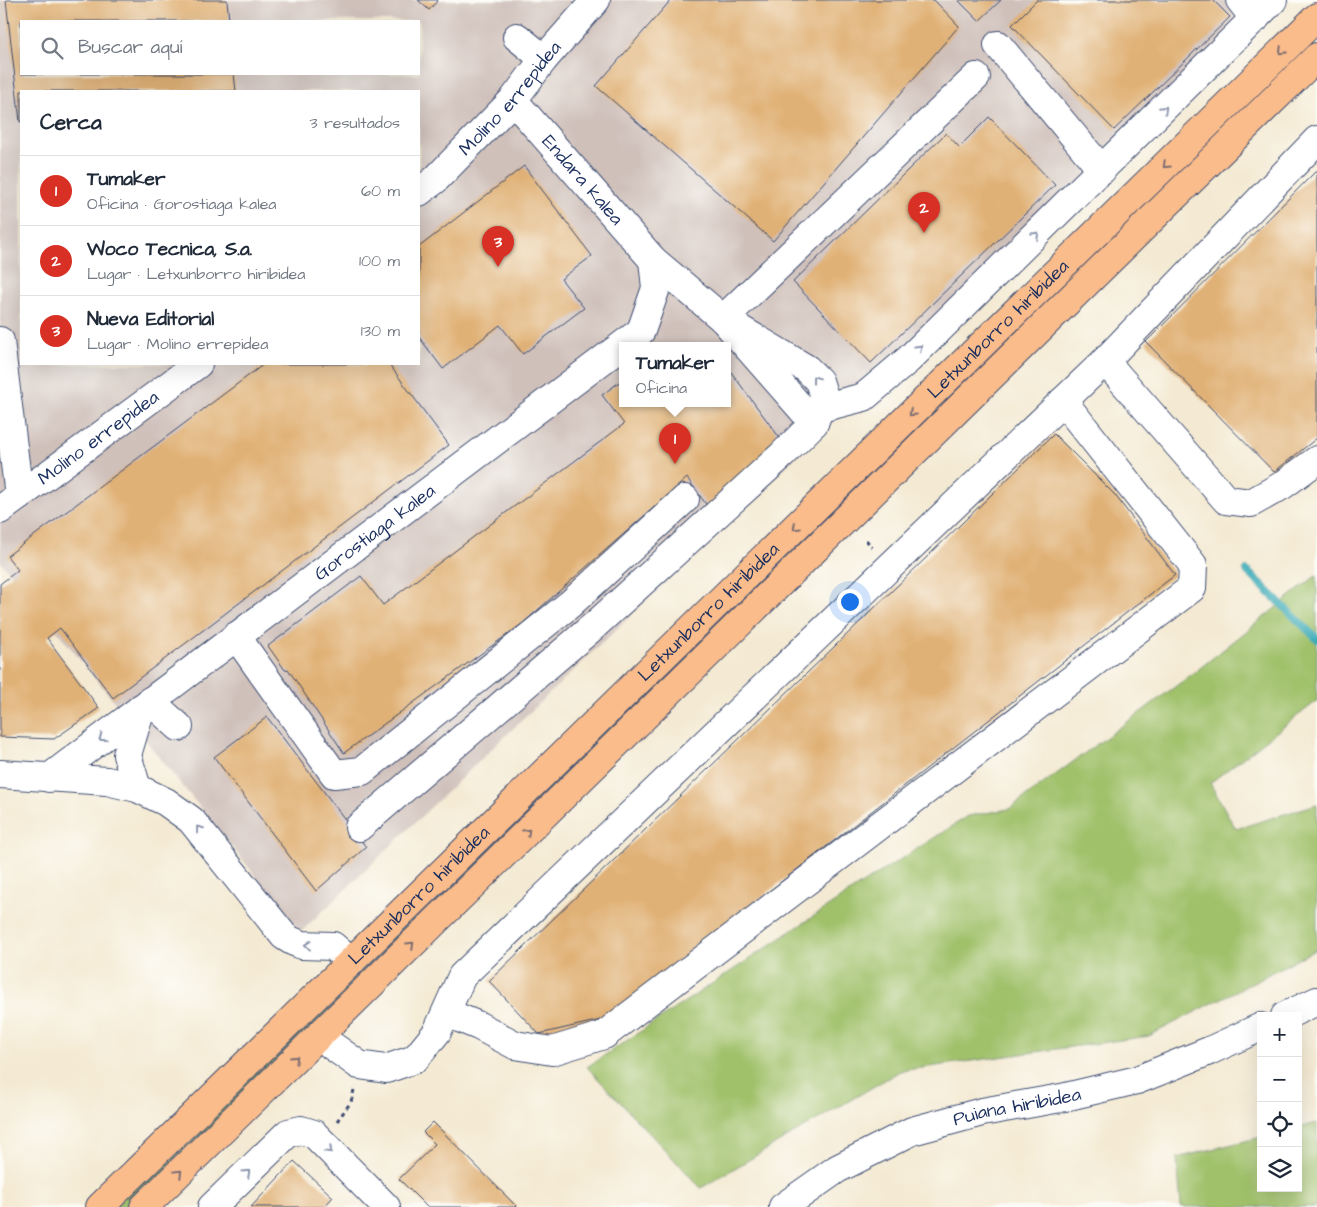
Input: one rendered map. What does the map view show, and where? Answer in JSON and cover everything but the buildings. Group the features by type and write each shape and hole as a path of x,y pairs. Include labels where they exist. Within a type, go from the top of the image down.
{"main road":[{"name":"Letxunborro hiribidea","path":"100,1207 1317,17"},
{"name":"Letxunborro hiribidea","path":"144,1207 1317,57"}],"street":[{"name":"Molino errepidea","path":"420,191 435,180 513,100 544,58 596,0"},
{"path":"359,827 595,625 775,462 818,416 864,397 909,359 1102,170 1248,10 1273,0"},
{"path":"517,37 544,58"},
{"path":"998,45 1102,170"},
{"path":"723,319 976,78"},
{"name":"Endara kalea","path":"513,100 653,260 723,319 818,416"},
{"path":"320,1035 360,1065 386,1068 416,1059 437,1032 462,976 1105,361 1317,140"},
{"name":"Gorostiaga kalea","path":"626,342 641,331 656,288 653,260"},
{"path":"0,341 9,503"},
{"name":"Gorostiaga kalea","path":"49,778 619,348"},
{"path":"1105,361 1226,500 1251,503 1283,485 1317,460"},
{"name":"Molino errepidea","path":"9,503 190,366"},
{"path":"447,1013 479,1026 515,1045 552,1051 604,1035 1192,588 1193,565 1063,402"},
{"path":"236,636 334,774 362,771 570,604 685,499"},
{"path":"137,788 127,755 146,705 179,727"},
{"path":"0,774 108,781 137,788 166,802 191,820 284,936 302,945 333,946 351,962"},
{"path":"1294,1012 1317,1001"},
{"name":"Puiana hiribidea","path":"783,1207 837,1169 912,1131 982,1112 1060,1098 1137,1080 1209,1051 1257,1029"},
{"path":"212,1207 288,1133 301,1130 314,1134 386,1207"}],"path":[{"path":"866,540 872,548"},
{"path":"321,1142 351,1102 360,1065"}],"shaded area":[{"path":"0,0 1271,0 1026,232 799,454 301,932 0,561"}],"green space":[{"path":"1317,30 1317,44 846,504 839,497"},
{"path":"821,512 831,521 131,1207 112,1207"},
{"path":"1317,575 1317,701 1210,783 1236,829 1317,804 1317,949 1149,1036 900,1071 701,1188 587,1067 968,816 1009,809 1195,672"},
{"path":"1317,1123 1317,1207 1181,1207 1177,1158 1257,1138 1257,1192 1302,1192 1302,1127"}],"waterway":[{"path":"1247,571 1317,639"}],"place":[{"name":"Woco Tecnica, S.a.","path":"924,233"},
{"name":"Nueva Editorial","path":"498,267"},
{"name":"Tumaker","path":"675,464"}]}
